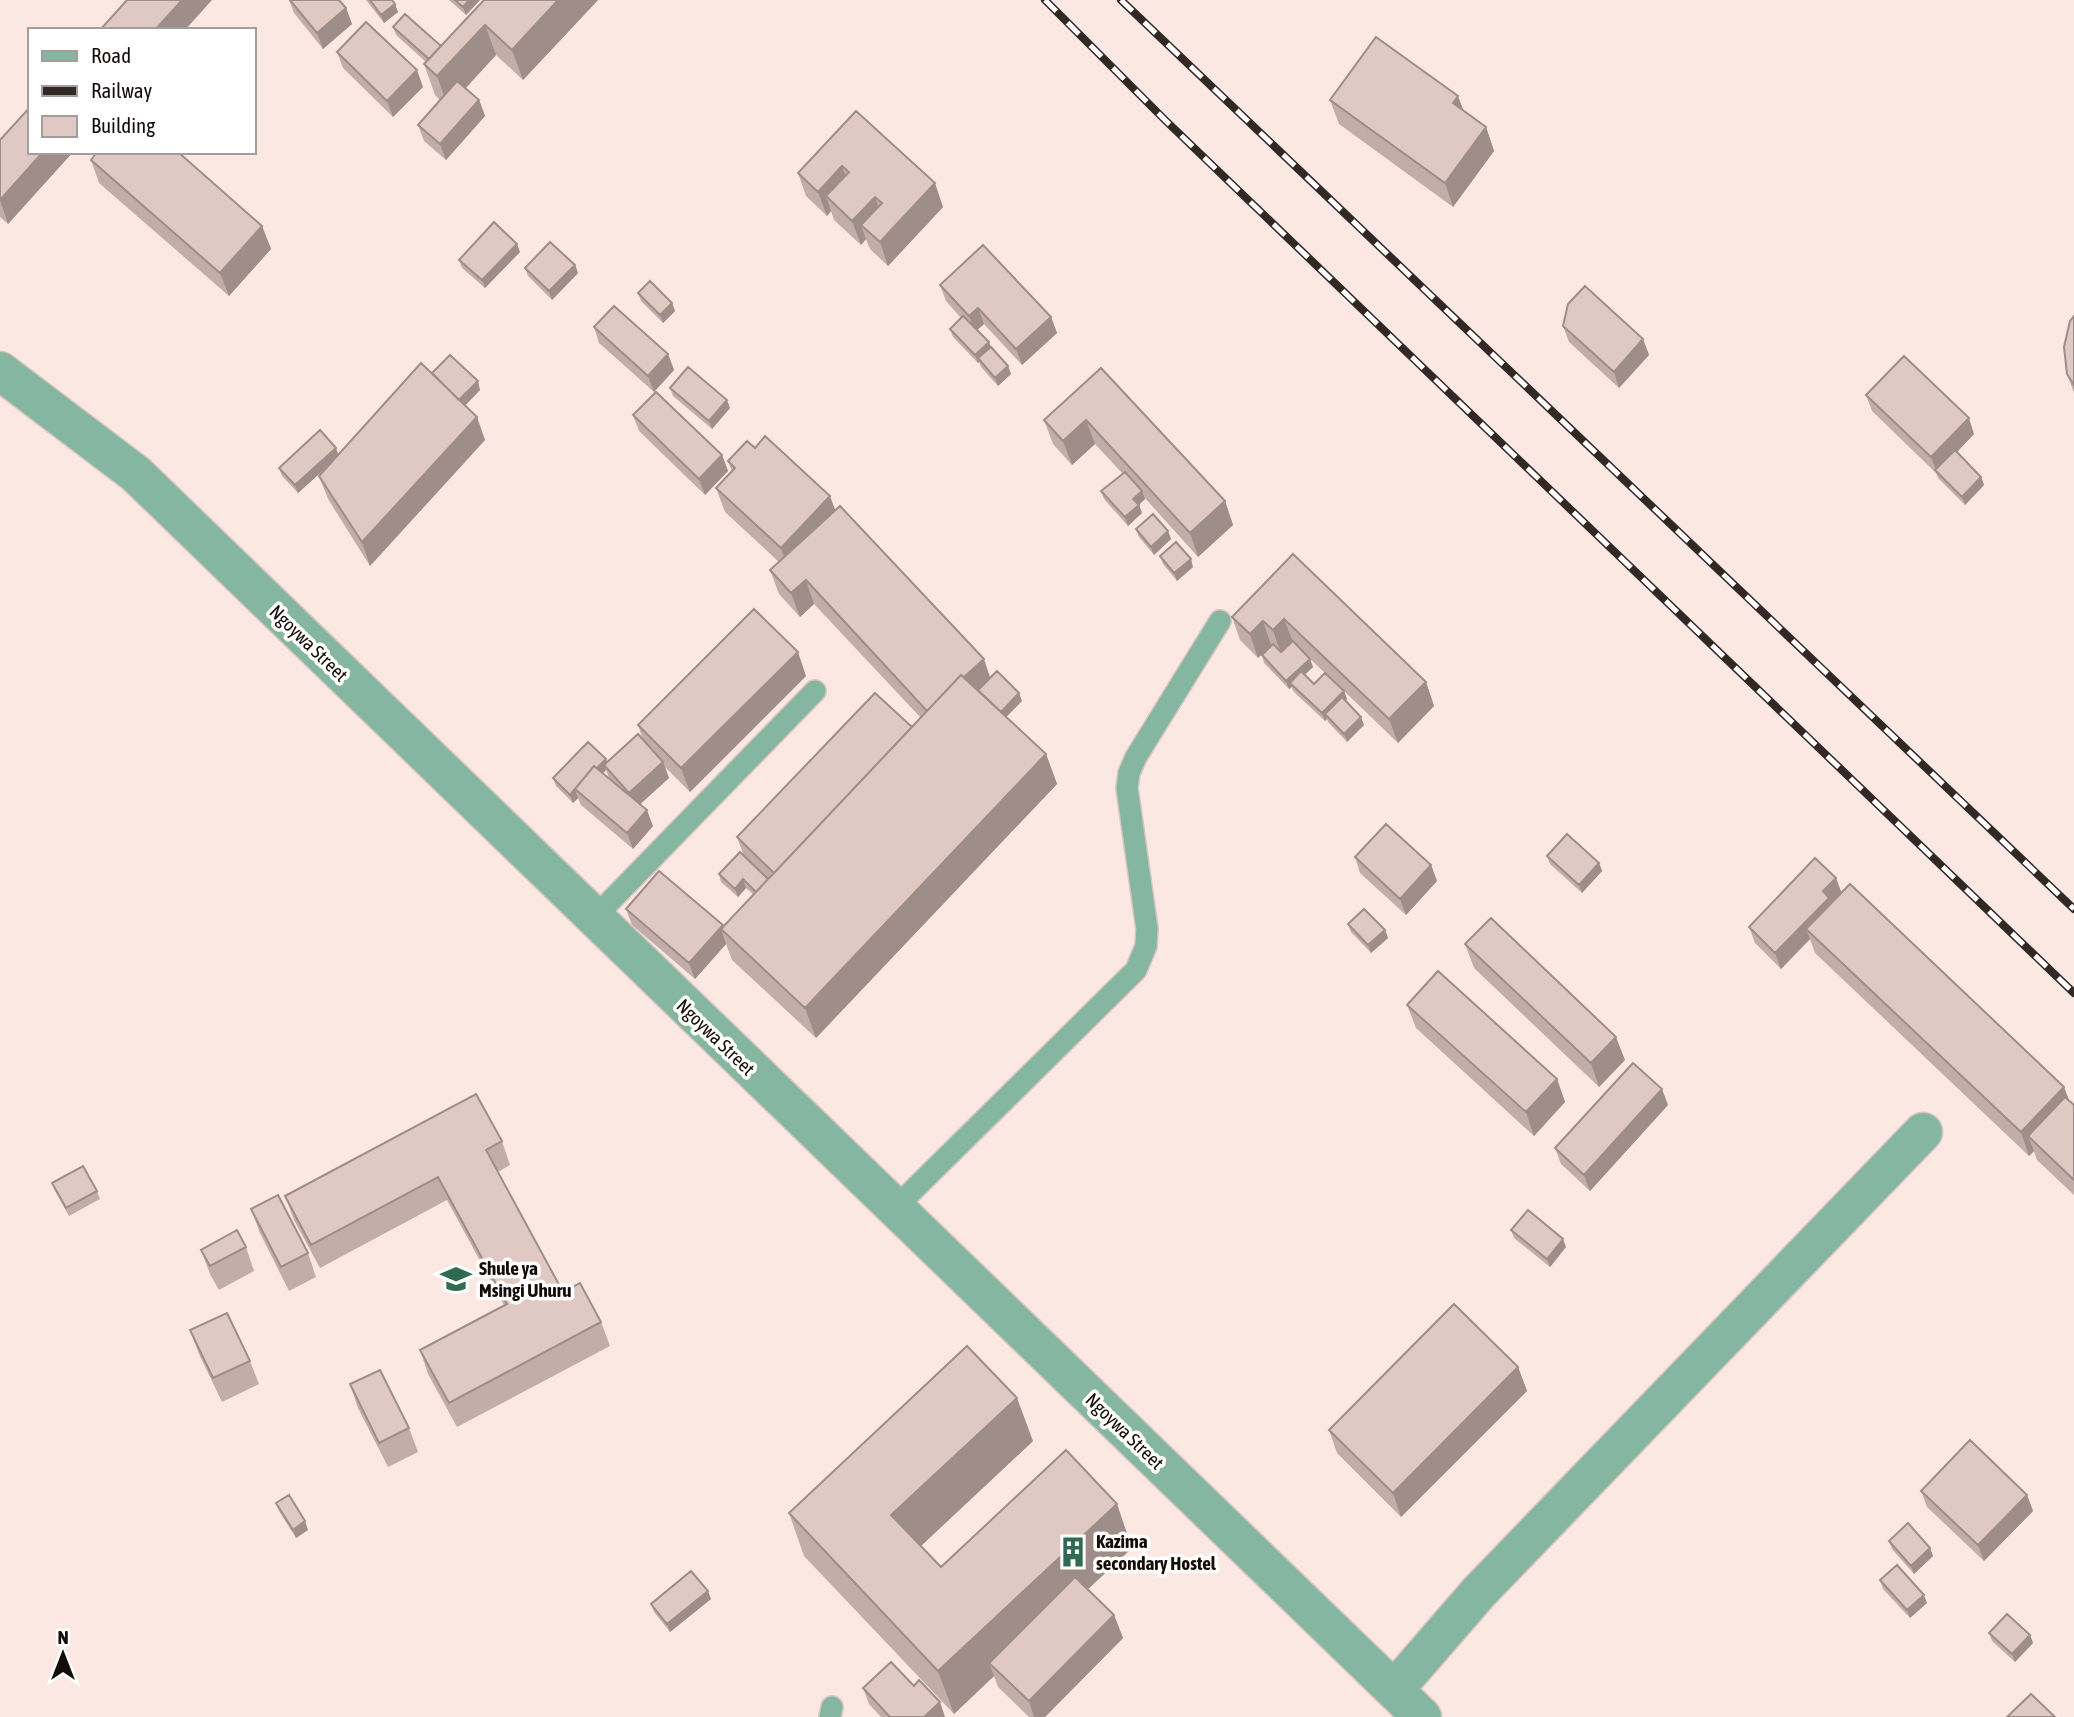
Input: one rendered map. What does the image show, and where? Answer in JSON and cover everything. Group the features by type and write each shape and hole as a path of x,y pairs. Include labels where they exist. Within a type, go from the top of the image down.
{"street":[{"name":"Ngoywa Street","path":"0,371 136,474 593,919 1422,1717"},
{"path":"1394,1690 1479,1592 1923,1132"}],"lane":[{"path":"894,1209 1136,970 1146,946 1147,929 1128,788 1129,773 1136,757 1220,621"},
{"path":"593,919 815,691"}],"building":[{"path":"127,0 182,0 157,28 102,28"},
{"path":"290,0 339,0 346,8 317,33"},
{"path":"370,0 392,0 395,4 381,15"},
{"path":"455,0 469,0 463,7"},
{"path":"484,0 558,0 512,50 485,25 437,76 424,64"},
{"path":"405,14 441,46 429,59 393,27"},
{"path":"366,22 417,70 387,101 337,52"},
{"path":"1376,37 1458,96 1453,103 1486,127 1445,183 1330,100"},
{"path":"457,81 479,100 440,144 418,125"},
{"path":"28,109 28,154 41,154 0,200 0,140"},
{"path":"856,111 935,183 880,242 861,225 882,203 875,197 852,221 826,196 849,172 842,166 818,192 798,173"},
{"path":"96,154 180,154 262,226 220,273 91,160"},
{"path":"494,222 517,244 482,280 459,260"},
{"path":"550,242 575,265 549,291 525,268"},
{"path":"983,245 1051,317 1016,349 978,308 969,316 940,285"},
{"path":"650,281 672,303 660,315 638,293"},
{"path":"1585,286 1643,339 1614,372 1563,326 1568,304"},
{"path":"614,306 668,354 648,376 594,327"},
{"path":"963,316 989,342 975,355 950,329"},
{"path":"2074,316 2074,385 2067,374 2064,347 2070,321"},
{"path":"991,347 1008,366 995,378 978,358"},
{"path":"450,355 478,381 459,400 432,373"},
{"path":"1904,356 1969,418 1931,457 1866,395"},
{"path":"421,363 477,417 362,542 319,476"},
{"path":"688,367 727,400 709,421 670,388"},
{"path":"1101,368 1225,501 1190,533 1086,420 1063,441 1044,420"},
{"path":"656,392 722,455 699,479 633,415"},
{"path":"320,430 336,448 295,485 279,468"},
{"path":"765,436 830,496 781,548 716,488 735,468 728,461 747,441 755,448"},
{"path":"1955,450 1981,477 1962,497 1935,470"},
{"path":"1125,472 1142,491 1133,499 1139,505 1125,517 1101,491"},
{"path":"840,506 984,659 964,677 961,675 927,711 806,580 791,593 770,570"},
{"path":"1153,514 1168,531 1151,547 1136,529"},
{"path":"1176,542 1191,559 1174,573 1160,556"},
{"path":"1293,554 1426,682 1389,719 1284,619 1273,630 1263,621 1250,634 1232,617"},
{"path":"754,609 798,652 681,768 638,725"},
{"path":"1293,641 1310,659 1286,681 1262,655 1273,644 1281,652"},
{"path":"997,671 1019,693 1001,712 978,690"},
{"path":"1301,671 1314,684 1325,673 1344,691 1322,713 1290,683"},
{"path":"961,675 1046,754 805,1008 721,929"},
{"path":"875,693 912,727 774,873 737,837"},
{"path":"1342,697 1361,717 1344,734 1325,714"},
{"path":"638,734 663,762 629,793 604,765"},
{"path":"588,742 606,759 597,768 594,766 570,795 553,778"},
{"path":"594,766 647,810 627,833 575,789"},
{"path":"1386,824 1431,865 1400,899 1355,857"},
{"path":"1567,834 1599,863 1579,885 1547,856"},
{"path":"740,852 768,879 756,892 743,879 735,889 719,874"},
{"path":"1815,858 1836,878 1823,891 1829,898 1775,953 1749,927"},
{"path":"659,871 723,925 689,963 626,909"},
{"path":"1850,884 2064,1087 2021,1132 1806,929"},
{"path":"1364,909 1385,930 1368,945 1348,924"},
{"path":"1491,918 1616,1037 1591,1063 1465,944"},
{"path":"1438,971 1557,1079 1526,1112 1407,1005"},
{"path":"1633,1063 1662,1089 1584,1175 1555,1148"},
{"path":"476,1094 502,1141 486,1150 563,1292 580,1283 601,1322 449,1403 420,1350 507,1304 438,1177 311,1245 285,1196"},
{"path":"2065,1097 2074,1105 2074,1180 2028,1136"},
{"path":"83,1166 97,1191 66,1208 52,1183"},
{"path":"278,1195 308,1253 281,1267 251,1209"},
{"path":"1528,1210 1563,1239 1547,1259 1511,1230"},
{"path":"237,1230 246,1247 210,1266 201,1250"},
{"path":"1454,1304 1518,1367 1393,1493 1329,1430"},
{"path":"227,1313 250,1361 213,1378 190,1330"},
{"path":"967,1346 1017,1398 891,1515 941,1567 1066,1450 1117,1504 938,1671 789,1513"},
{"path":"380,1370 409,1428 379,1443 350,1384"},
{"path":"1970,1440 2027,1495 1978,1545 1921,1491"},
{"path":"289,1495 305,1521 293,1530 276,1503"},
{"path":"1908,1523 1930,1548 1911,1566 1889,1541"},
{"path":"1897,1565 1924,1595 1907,1610 1880,1580"},
{"path":"691,1571 708,1591 667,1624 651,1604"},
{"path":"1075,1577 1114,1615 1029,1701 989,1663"},
{"path":"2007,1614 2030,1635 2012,1654 1989,1633"},
{"path":"891,1662 914,1686 919,1680 940,1702 924,1717 890,1717 863,1688"},
{"path":"2031,1694 2055,1717 2007,1717"}],"railway":[{"path":"1045,0 1165,120 2074,993"},
{"path":"1121,0 2074,909"}],"place":[{"name":"Shule ya Msingi Uhuru","path":"456,1279"},
{"name":"Kazima secondary Hostel","path":"1073,1552"}]}
